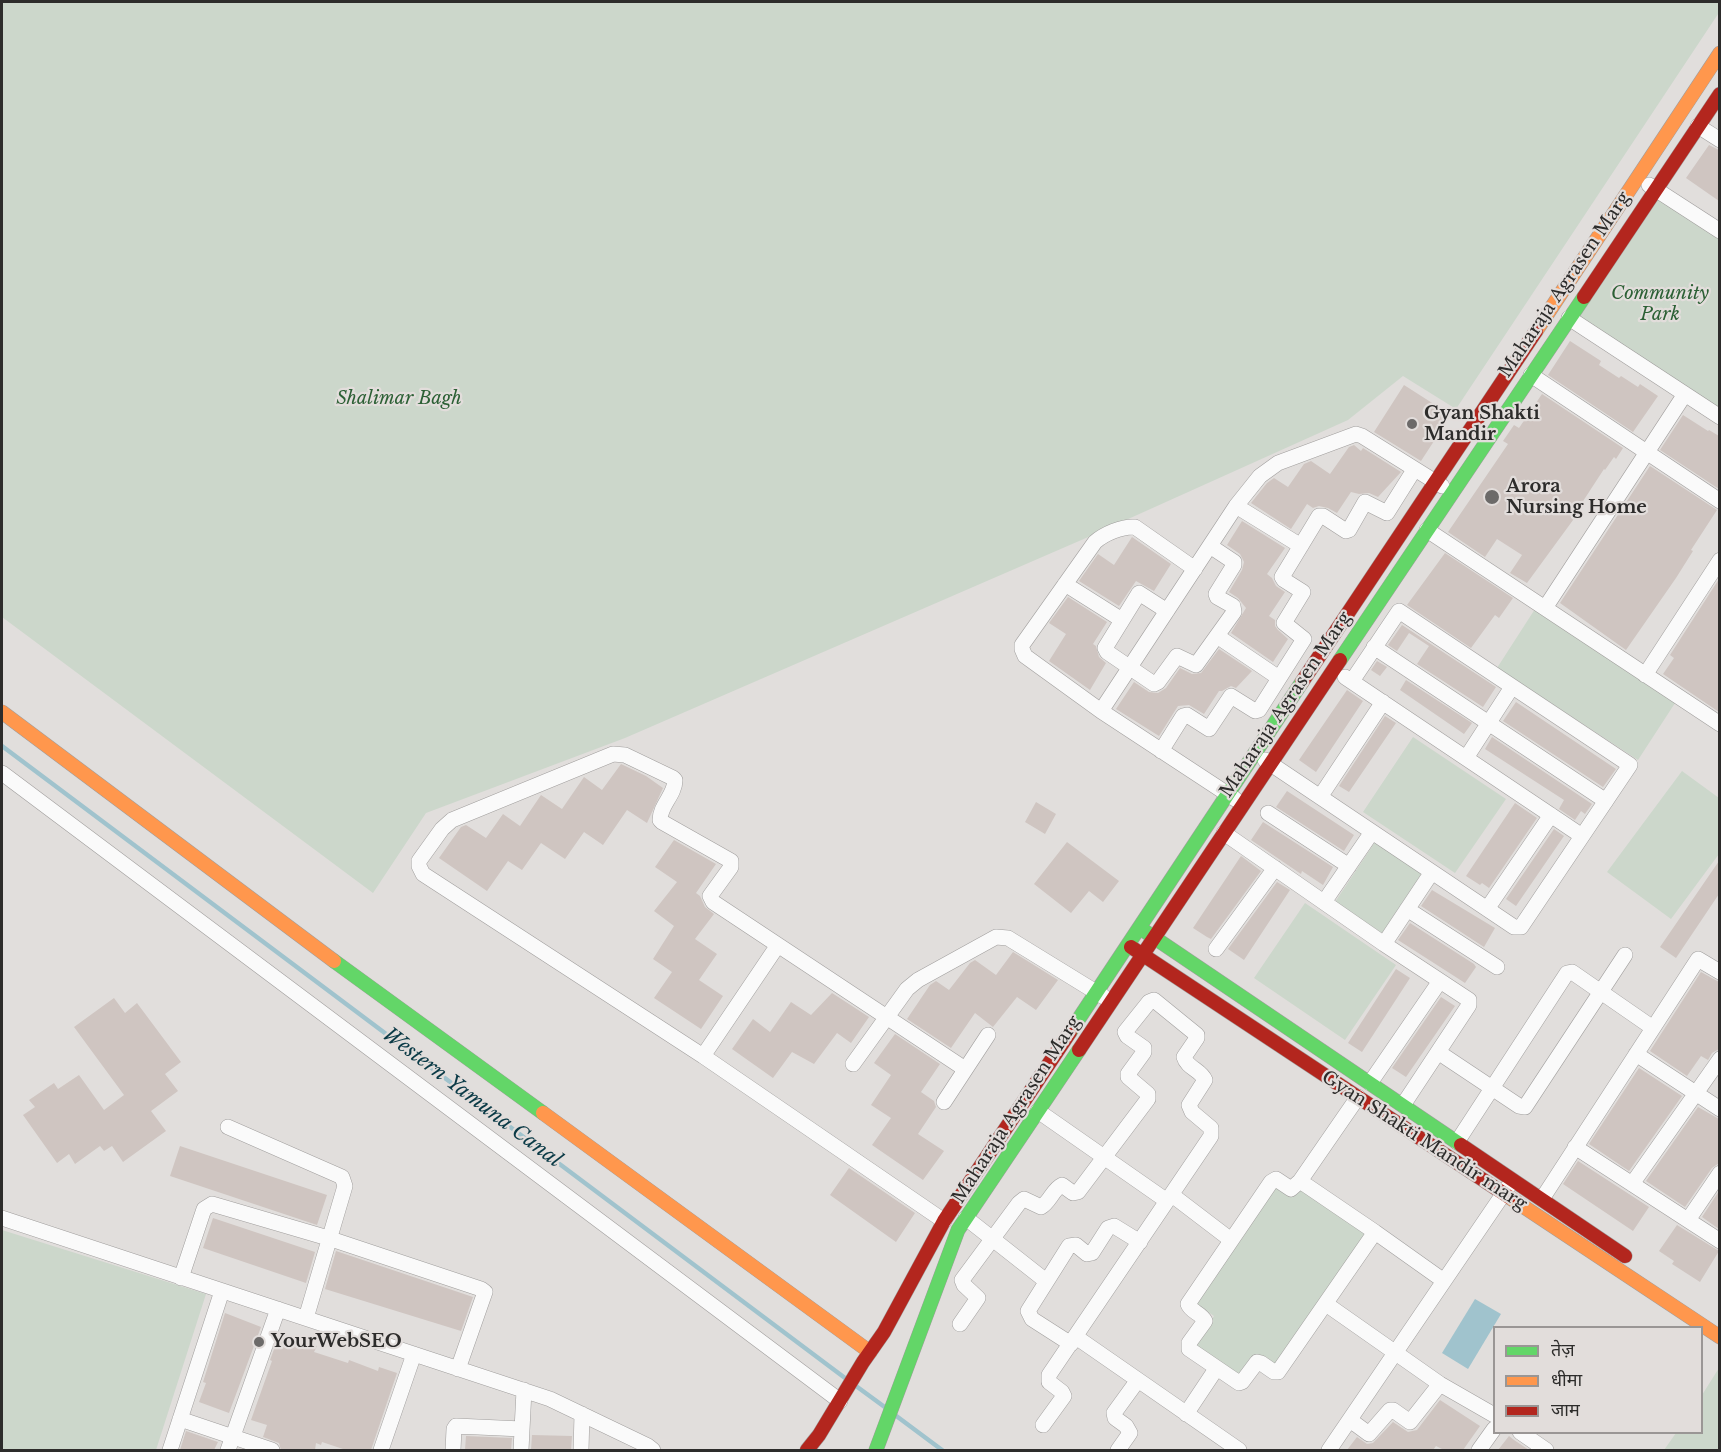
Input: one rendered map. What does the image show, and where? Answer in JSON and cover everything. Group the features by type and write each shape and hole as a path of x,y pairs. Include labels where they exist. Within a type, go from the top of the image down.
{"street":[{"name":"Maharaja Agrasen Marg","path":"807,1450 884,1332 944,1221 1719,53"},
{"name":"Maharaja Agrasen Marg","path":"876,1450 958,1230 1719,94"},
{"path":"1698,126 1719,140"},
{"path":"1637,177 1719,231"},
{"path":"1569,318 1719,417"},
{"path":"1531,375 1719,501"},
{"path":"1545,608 1685,394"},
{"path":"1101,711 1236,506 1260,476 1273,466 1350,435 1362,436 1452,492"},
{"path":"1161,751 1184,715 1209,729 1231,696 1258,711 1304,639 1284,624 1302,592 1282,577 1320,516 1346,531 1349,530 1365,502 1387,513 1414,470"},
{"path":"1236,506 1301,546"},
{"path":"1195,569 1132,526 1104,536 1095,542 1022,645 1023,653 1101,711 1244,804"},
{"path":"1427,530 1719,724"},
{"path":"1167,610 1139,593 1105,646 1105,650 1156,684 1177,656 1196,665 1234,609 1233,606 1217,597 1216,592 1235,563 1234,560 1210,546"},
{"path":"1645,675 1719,560"},
{"path":"1065,584 1122,620"},
{"path":"1255,753 1514,927 1521,927 1630,765 1398,611 1352,681"},
{"path":"1217,636 1279,678"},
{"path":"1374,647 1606,801"},
{"path":"1334,669 1582,836"},
{"path":"1466,758 1512,687"},
{"path":"1320,797 1383,702"},
{"path":"2,712 867,1357"},
{"path":"944,1221 703,1056 423,874 418,866 442,829 452,820 613,754 621,754 673,778 674,789 660,814 660,820 729,859 731,867 710,896 711,900 965,1069"},
{"path":"2,773 840,1401"},
{"path":"1268,813 1349,866"},
{"path":"1487,909 1551,815"},
{"path":"1324,902 1372,832"},
{"path":"1224,833 1468,999 1470,1003 1403,1105"},
{"path":"1216,949 1275,868"},
{"path":"1384,944 1432,872"},
{"path":"1407,909 1497,967"},
{"name":"Gyan Shakti Mandir marg","path":"1140,927 1641,1266"},
{"path":"853,1064 899,999 918,980 996,937 1008,938 1111,1002"},
{"path":"703,1056 778,945"},
{"name":"Gyan Shakti Mandir marg","path":"1128,945 1703,1326"},
{"path":"1438,1052 1520,1106 1527,1105 1625,955"},
{"path":"1542,1199 1698,959 1719,972"},
{"path":"1457,1142 1567,973 1572,972 1653,1028"},
{"path":"1370,1083 1440,981"},
{"path":"960,1324 978,1298 964,1285 962,1280 1022,1200 1027,1199 1041,1207 1062,1185 1073,1193 1078,1192 1149,1096 1128,1077 1144,1050 1125,1032 1149,1002 1154,1000 1197,1035 1184,1057 1186,1064 1202,1075 1205,1080 1189,1105 1192,1112 1209,1125 1212,1133 1048,1378 1051,1385 1064,1396 1043,1425"},
{"path":"944,1102 988,1035"},
{"path":"1636,1054 1719,1109"},
{"path":"1632,1184 1719,1059"},
{"path":"1358,1097 1300,1180 1291,1189 1276,1179 1271,1182 1188,1304 1190,1309 1203,1317 1205,1321 1189,1343 1189,1349 1239,1383 1257,1362 1278,1372 1375,1232"},
{"path":"1038,1112 1104,1158 1231,1240"},
{"path":"228,1127 342,1177 345,1186 306,1318"},
{"path":"1575,1147 1719,1241"},
{"path":"1688,1220 1719,1173"},
{"path":"1329,1450 1513,1179"},
{"path":"1300,1180 1444,1281"},
{"path":"181,1278 204,1209 212,1204 328,1238 481,1289 484,1292 458,1369"},
{"path":"2,1218 550,1399 653,1450"},
{"path":"966,1218 1046,1281"},
{"path":"1140,1242 1110,1226 1092,1254 1087,1254 1076,1245 1070,1246 1029,1307 1029,1315 1138,1380 1235,1450"},
{"path":"170,1450 222,1291"},
{"path":"1326,1304 1440,1384 1493,1414"},
{"path":"230,1444 278,1309"},
{"name":"Gyan Shakti Mandir marg","path":"1703,1326 1719,1337"},
{"path":"381,1450 414,1354"},
{"path":"1186,1414 1216,1369"},
{"path":"1118,1450 1130,1433 1126,1426 1115,1418 1114,1413 1138,1380"},
{"path":"1350,1420 1369,1434 1390,1410 1410,1422 1440,1384"},
{"path":"521,1450 524,1390"},
{"path":"581,1450 582,1414"},
{"path":"180,1419 230,1444 273,1450"},
{"path":"453,1450 456,1426 522,1429"},
{"path":"1479,1450 1493,1430"},
{"path":"1523,1434 1546,1450"}],"green space":[{"name":"Shalimar Bagh","path":"2,2 1719,2 1720,11 1456,409 1403,376 1348,420 1086,538 625,738 426,813 373,893 2,617"},
{"name":"Community Park","path":"1660,197 1719,231 1719,415 1577,320"},
{"path":"1535,609 1677,700 1638,760 1497,668"},
{"path":"1413,737 1506,799 1455,873 1363,812"},
{"path":"1682,771 1719,798 1719,854 1671,919 1607,872"},
{"path":"1375,842 1422,873 1382,933 1335,902"},
{"path":"1305,903 1396,965 1345,1040 1254,978"},
{"path":"1275,1184 1293,1197 1300,1187 1368,1233 1276,1367 1256,1354 1239,1378 1193,1347 1214,1316 1195,1303"},
{"path":"2,1230 206,1294 156,1450 2,1450"},
{"path":"1719,1368 1719,1450 1664,1450 1675,1434 1703,1434 1703,1393"}],"water":[{"path":"1475,1299 1501,1314 1468,1369 1442,1353"}],"building":[{"path":"1709,145 1719,150 1719,201 1686,178"},
{"path":"1570,341 1601,361 1599,365 1619,378 1621,376 1638,387 1640,384 1658,396 1633,432 1548,375"},
{"name":"Gyan Shakti Mandir","path":"1404,385 1451,415 1421,461 1374,432"},
{"path":"1542,394 1623,448 1616,459 1614,457 1604,469 1574,515 1576,516 1527,583 1510,573 1522,555 1497,539 1485,557 1448,532 1508,444 1503,441 1514,425 1519,428"},
{"path":"1683,415 1719,436 1719,489 1660,450"},
{"path":"1354,445 1361,451 1363,448 1401,472 1378,497 1369,493 1351,492 1337,513 1328,508 1319,506 1313,508 1307,504 1291,529 1251,503 1274,478 1288,487 1304,464 1311,461 1330,474 1349,447"},
{"path":"1650,466 1717,510 1676,578 1626,650 1560,603"},
{"path":"1242,521 1285,548 1267,574 1276,586 1285,592 1269,616 1275,620 1275,626 1288,639 1273,662 1231,633 1246,608 1229,592 1244,562 1240,554 1227,545"},
{"path":"1132,537 1171,564 1154,591 1136,581 1119,606 1079,581 1098,554 1114,565"},
{"path":"1445,553 1513,598 1499,618 1495,615 1471,648 1407,605"},
{"path":"1719,579 1719,712 1663,674 1674,658 1670,655"},
{"path":"1068,597 1107,622 1093,644 1096,646 1099,657 1106,663 1090,690 1049,661 1066,634 1049,623"},
{"path":"1402,625 1496,687 1483,707 1417,664 1429,646 1409,633 1397,651 1388,645"},
{"path":"1219,649 1252,671 1236,688 1231,686 1219,691 1204,714 1189,705 1178,706 1159,736 1116,709 1134,682 1149,692 1158,693 1166,688 1180,668 1192,674 1201,673"},
{"path":"1377,661 1387,667 1380,676 1371,670"},
{"path":"1406,680 1472,723 1464,734 1400,690"},
{"path":"1347,690 1363,701 1316,772 1299,760"},
{"path":"1516,702 1616,769 1603,787 1503,721"},
{"path":"1385,716 1396,723 1349,792 1339,786"},
{"path":"1492,737 1592,804 1585,814 1581,811 1575,820 1559,809 1564,800 1485,749"},
{"path":"621,764 646,776 663,788 647,823 627,810 603,845 584,832 565,859 541,843 522,870 508,861 487,891 439,858 461,827 466,825 486,838 503,814 520,826 541,795 562,809 584,777 602,790"},
{"path":"1287,791 1354,835 1344,851 1276,807"},
{"path":"1036,802 1056,814 1045,834 1025,822"},
{"path":"1515,803 1537,818 1489,888 1482,883 1480,885 1466,876"},
{"path":"1263,822 1333,867 1323,885 1302,871 1301,874 1251,840"},
{"path":"1554,829 1564,836 1516,906 1506,899"},
{"path":"674,840 716,864 696,893 705,907 714,914 695,939 717,954 699,980 723,996 701,1029 654,998 672,972 653,959 674,926 654,911 677,882 655,867"},
{"path":"1067,842 1119,881 1103,902 1089,891 1071,913 1034,884"},
{"path":"1241,856 1261,871 1211,939 1193,928"},
{"path":"1719,861 1719,894 1676,958 1660,947"},
{"path":"1277,882 1290,890 1244,960 1228,949"},
{"path":"1432,890 1495,928 1484,947 1421,906"},
{"path":"1410,923 1474,964 1476,967 1465,983 1398,940"},
{"path":"1013,952 1058,980 1036,1010 1017,997 993,1027 975,1013 951,1048 907,1019 930,985 936,981 949,990 970,963 975,960 996,975"},
{"path":"1396,969 1410,978 1362,1052 1348,1043"},
{"path":"1701,972 1719,982 1719,1049 1712,1053 1708,1060 1701,1056 1687,1076 1650,1051"},
{"path":"832,993 869,1017 851,1043 837,1033 814,1064 792,1052 773,1078 732,1049 753,1019 770,1032 791,1002 811,1015"},
{"path":"1441,997 1455,1006 1406,1077 1392,1068"},
{"path":"114,998 125,1013 137,1003 181,1062 165,1074 178,1091 151,1111 166,1131 123,1162 112,1146 104,1151 100,1146 75,1164 69,1154 57,1163 23,1115 35,1107 29,1100 54,1083 58,1089 79,1075 104,1110 124,1095 74,1027"},
{"path":"895,1034 940,1064 921,1092 934,1101 936,1107 918,1134 944,1151 923,1180 872,1145 891,1118 871,1105 891,1075 874,1063"},
{"path":"1639,1068 1682,1096 1629,1171 1589,1144"},
{"path":"1698,1107 1719,1119 1719,1163 1712,1168 1685,1207 1646,1181"},
{"path":"180,1146 327,1195 317,1225 170,1176"},
{"path":"1578,1161 1649,1207 1633,1231 1563,1184"},
{"path":"849,1168 915,1213 896,1242 830,1195"},
{"path":"1719,1191 1719,1229 1702,1217"},
{"path":"213,1218 315,1252 306,1283 203,1248"},
{"path":"1677,1225 1719,1251 1700,1282 1672,1264 1674,1261 1659,1251"},
{"path":"336,1251 473,1297 461,1331 325,1289"},
{"path":"225,1313 261,1327 229,1413 199,1402"},
{"path":"280,1333 317,1346 314,1352 348,1363 349,1360 378,1371 379,1367 397,1373 371,1450 346,1450 322,1442 321,1445 316,1443 315,1450 281,1450 279,1443 263,1437 267,1425 251,1420"},
{"path":"1440,1400 1480,1426 1463,1450 1444,1450 1436,1446 1433,1450 1347,1450 1357,1437 1367,1444 1373,1443 1393,1422 1408,1432 1417,1430"},
{"path":"186,1431 218,1442 214,1450 180,1450"},
{"path":"532,1435 572,1436 571,1450 531,1450"},
{"path":"466,1436 512,1438 511,1450 465,1450"},
{"path":"1509,1436 1514,1440 1529,1450 1498,1450"}],"waterway":[{"name":"Western Yamuna Canal","path":"2,746 845,1378"},
{"name":"Western Yamuna Canal","path":"856,1386 886,1408"},
{"name":"Western Yamuna Canal","path":"895,1415 942,1450"}],"traffic: fast":[{"path":"1340,660 1584,297"},
{"path":"1070,1032 1302,682"},
{"path":"1143,930 1461,1145"},
{"path":"334,961 543,1113"},
{"path":"876,1450 958,1230 1079,1050"}],"traffic: slow":[{"path":"1536,331 1720,53"},
{"path":"2,712 334,961"},
{"path":"543,1113 870,1352"},
{"path":"1509,1197 1720,1337"}],"traffic: jam":[{"path":"1584,297 1720,94"},
{"path":"1302,682 1536,331"},
{"path":"1079,1050 1340,660"},
{"path":"1131,947 1509,1197"},
{"path":"807,1450 819,1435 884,1332 944,1221 1070,1032"},
{"path":"1461,1145 1625,1256"}],"place":[{"name":"Gyan Shakti Mandir","path":"1412,424"},
{"name":"Arora Nursing Home","path":"1492,497"},
{"name":"YourWebSEO","path":"259,1342"}]}
